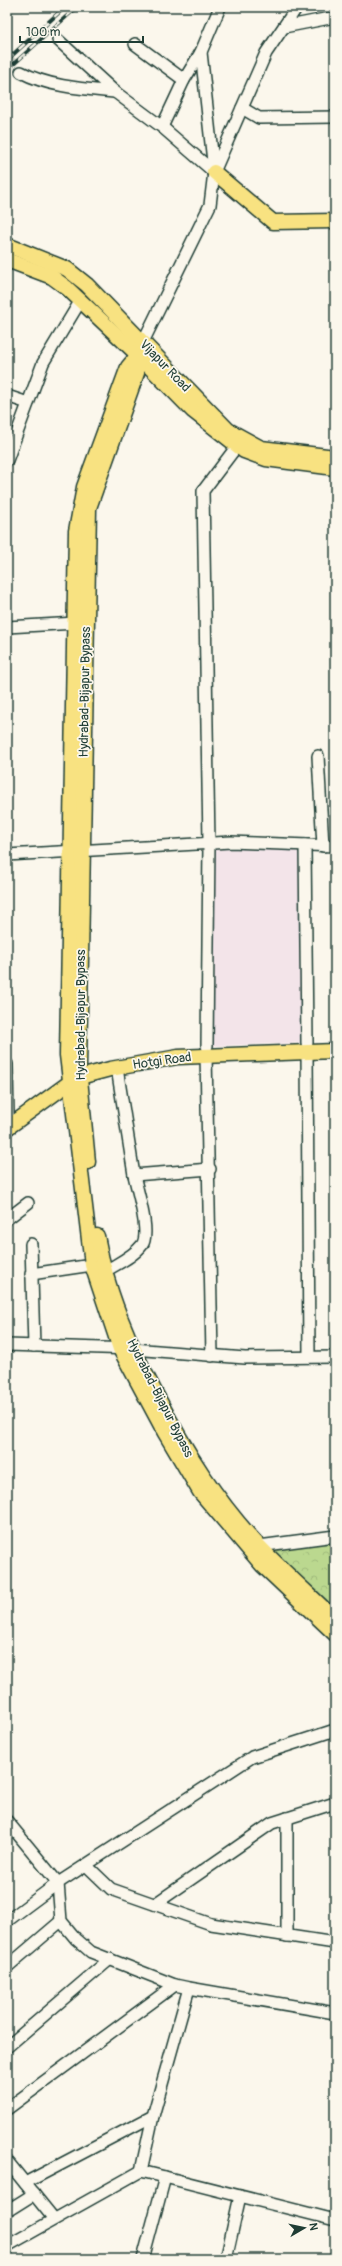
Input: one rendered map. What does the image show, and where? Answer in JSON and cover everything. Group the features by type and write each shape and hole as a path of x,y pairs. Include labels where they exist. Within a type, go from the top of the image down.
{"main road":[{"path":"214,172 273,222 335,221"},
{"name":"Vijapur Road","path":"7,245 67,269 87,285 193,411 244,451 266,459 335,468"},
{"name":"Vijapur Road","path":"7,260 52,277 140,349 228,430 244,440 261,448 276,452 335,457"},
{"path":"77,850 76,531 84,487 128,367 140,349"},
{"name":"Hydrabad-Bijapur Bypass","path":"140,349 137,373 89,508 77,850 74,1075 94,1222 98,1268 126,1349 184,1448 213,1490 259,1546 335,1619"},
{"name":"Hotgi Road","path":"7,1121 74,1075 176,1049 207,1050 307,1047 335,1042"},
{"name":"Hotgi Road","path":"307,1047 335,1051"},
{"name":"Hotgi Road","path":"74,1075 207,1050"},
{"path":"126,1349 165,1433 200,1492 262,1565 335,1634"}],"street":[{"path":"162,127 184,80 201,52 220,7"},
{"path":"214,172 266,53 297,7"},
{"path":"284,27 335,17"},
{"path":"58,40 115,92 162,127 214,172"},
{"path":"135,44 184,80"},
{"path":"140,349 210,205 214,172 201,52"},
{"path":"21,72 31,78 48,82 83,89 115,92"},
{"path":"242,108 259,118 335,117"},
{"path":"7,460 43,363 81,300"},
{"path":"7,396 28,403"},
{"path":"212,1356 207,1050 209,843 203,491 237,446"},
{"path":"7,627 76,624"},
{"path":"318,756 322,846"},
{"path":"7,855 209,843 335,846"},
{"path":"305,845 310,1357"},
{"path":"7,1064 7,1121"},
{"path":"31,1274 98,1268 137,1251 145,1238 145,1225 134,1175 117,1068"},
{"path":"134,1175 210,1169"},
{"path":"7,1219 28,1203"},
{"path":"30,1244 34,1346"},
{"path":"7,1345 126,1349 245,1358 335,1357"},
{"path":"259,1546 335,1536"},
{"path":"7,1921 58,1883 87,1866 252,1757 335,1730"},
{"path":"155,1904 272,1823 335,1803"},
{"path":"286,1936 287,1818"},
{"path":"7,1821 58,1883 61,1921 76,1939 91,1952 174,1984 189,1988 335,2013"},
{"path":"87,1866 111,1889 211,1924 335,1943"},
{"path":"7,1967 61,1921"},
{"path":"7,2047 110,1959"},
{"path":"7,2109 174,1984"},
{"path":"141,2171 153,2116 189,1988"},
{"path":"25,2183 153,2116"},
{"path":"7,2161 54,2219"},
{"path":"7,2246 141,2171 335,2220"},
{"path":"143,2259 165,2177"},
{"path":"7,2210 34,2194"},
{"path":"226,2259 240,2196"}],"shaded area":[{"path":"209,843 305,845 307,1043 207,1046"}],"green space":[{"path":"335,1532 335,1615 265,1551"}],"tunnel":[{"path":"7,58 21,72"}],"railway":[{"path":"7,60 65,7"},
{"path":"7,70 77,7"}]}
